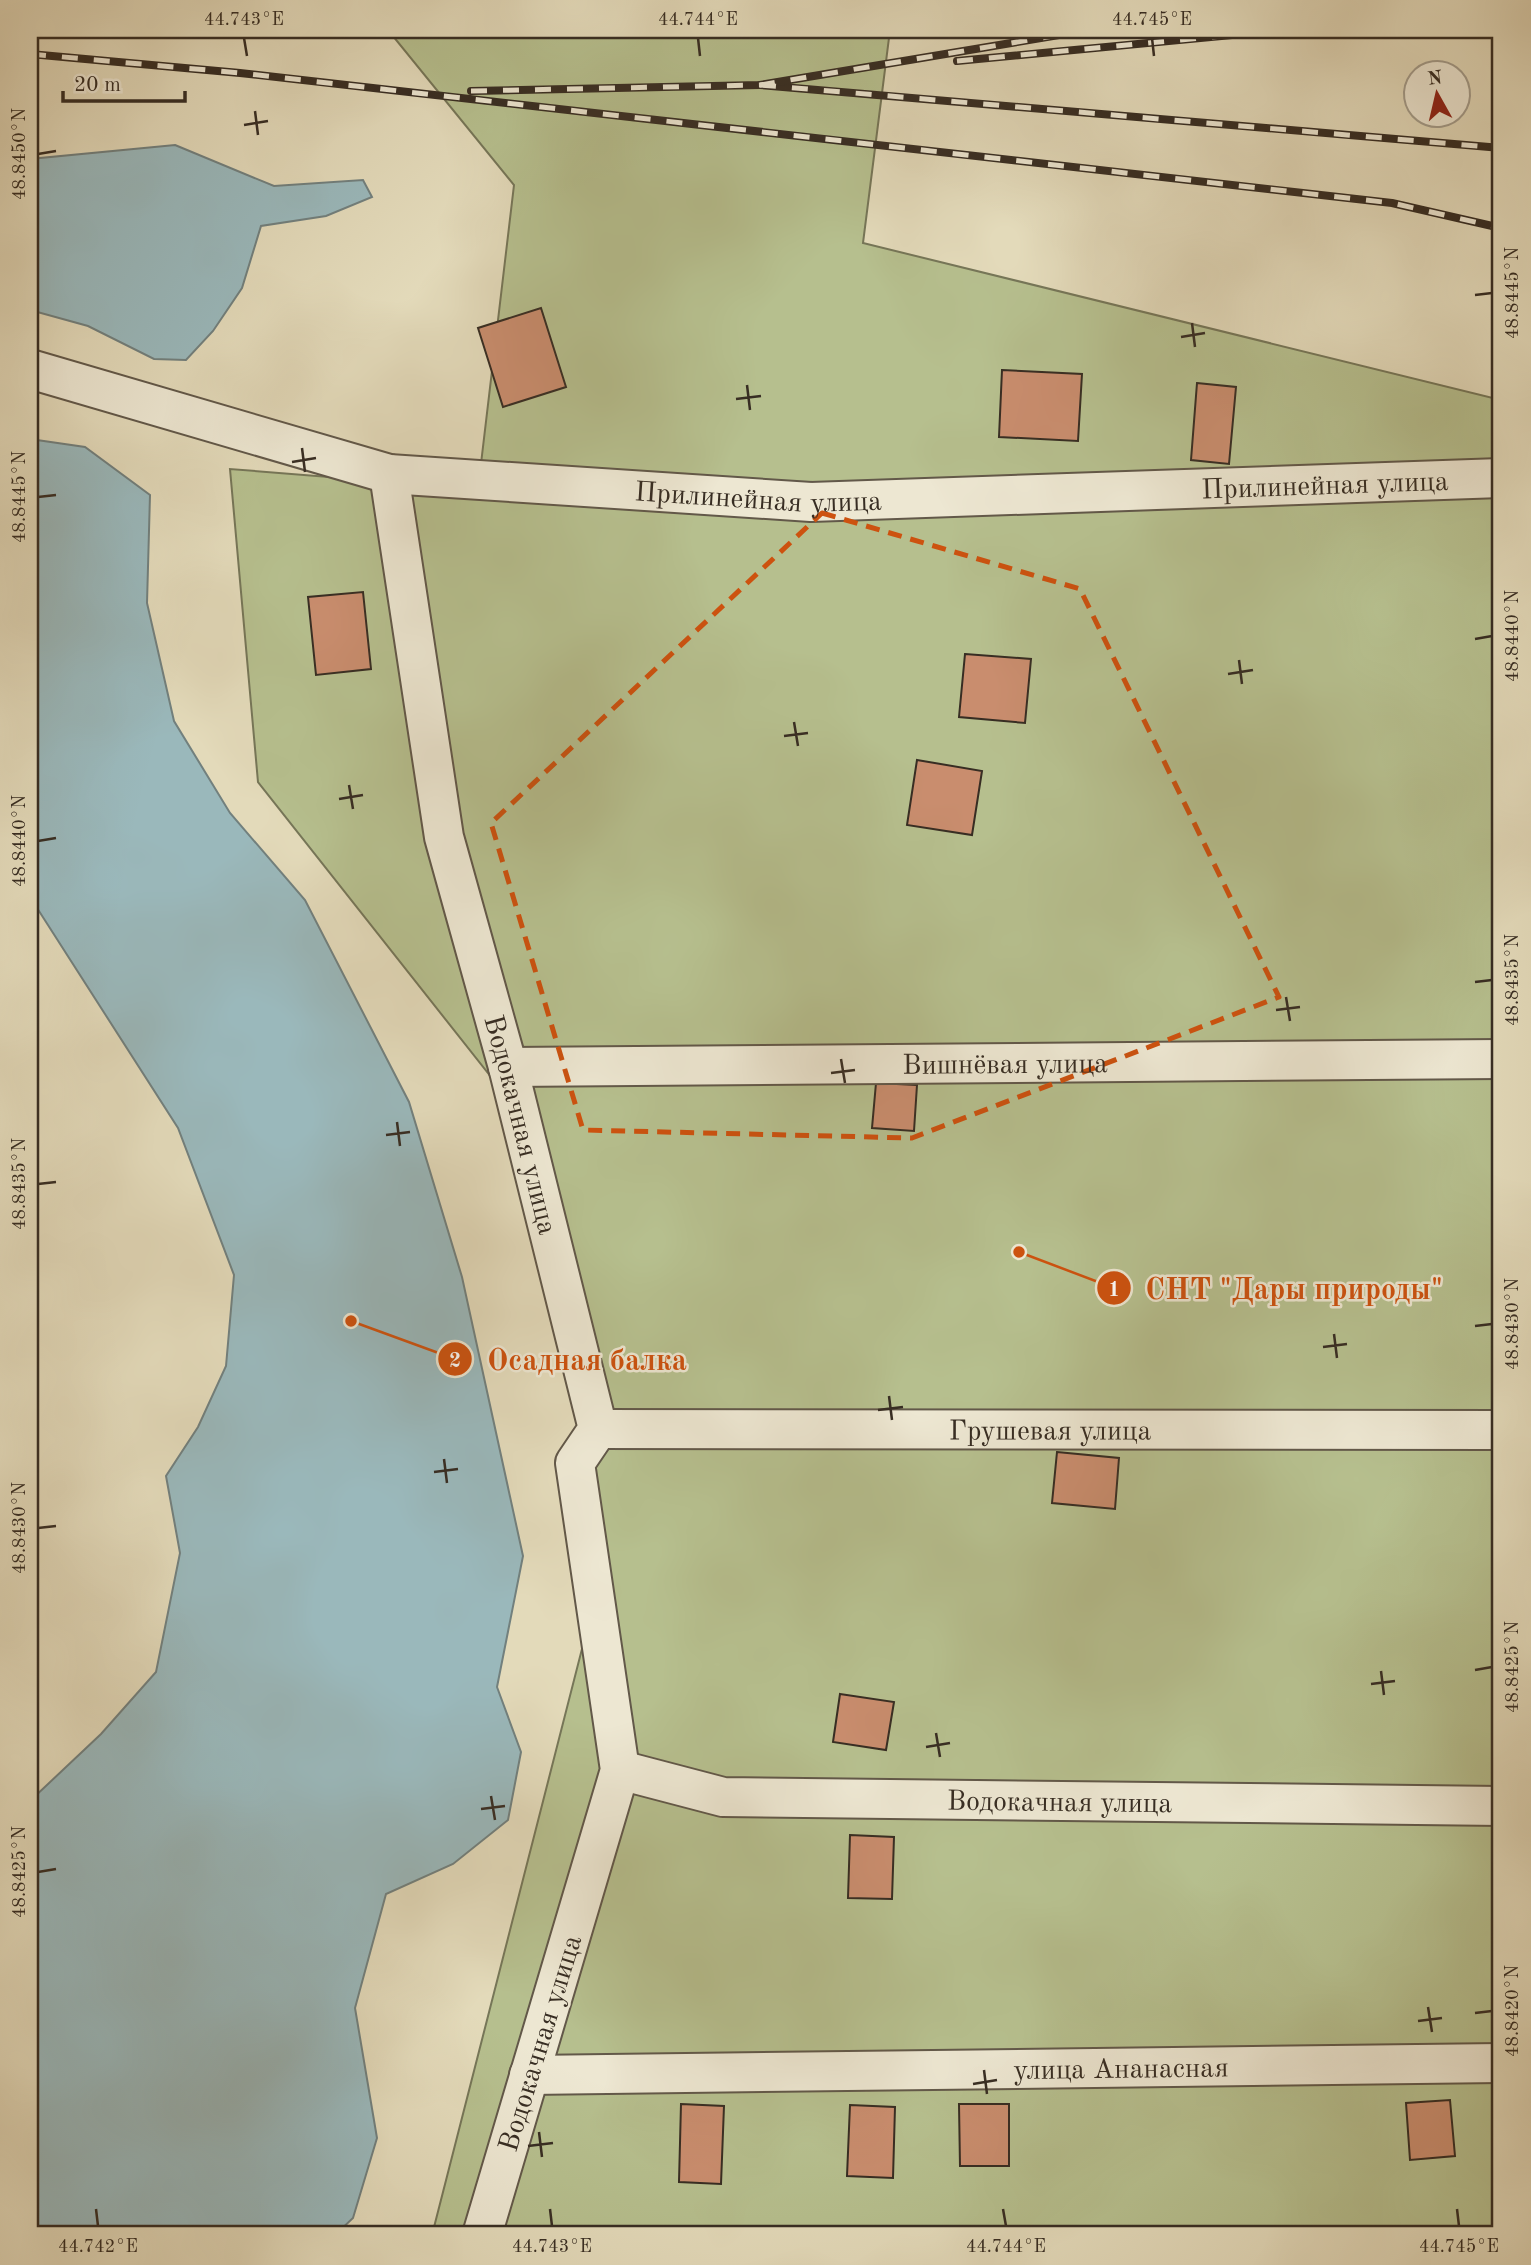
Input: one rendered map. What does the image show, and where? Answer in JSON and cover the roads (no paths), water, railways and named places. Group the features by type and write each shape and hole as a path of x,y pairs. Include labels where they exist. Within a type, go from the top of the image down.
{"street":[{"name":"Прилинейная улица","path":"30,369 389,474 811,502 1501,478"},
{"name":"Водокачная улица","path":"389,474 444,837 508,1068 598,1429 575,1463 620,1770 482,2235"},
{"name":"Вишнёвая улица","path":"508,1068 1501,1059"},
{"name":"Грушевая улица","path":"598,1429 1501,1430"},
{"name":"Водокачная улица","path":"620,1770 723,1797 1501,1806"},
{"name":"улица Ананасная","path":"529,2075 1501,2063"}],"water":[{"path":"175,145 274,186 363,180 372,197 326,216 261,226 242,288 213,331 186,360 154,359 88,326 30,310 30,159"},
{"path":"30,439 85,447 150,495 147,603 174,721 230,813 305,900 409,1102 462,1277 523,1556 497,1687 521,1752 508,1820 453,1864 386,1894 355,2008 377,2138 353,2218 335,2235 30,2235 30,1801 101,1734 156,1672 180,1553 166,1476 198,1427 226,1366 234,1275 178,1128 30,897"}],"railway":[{"path":"471,91 760,85 1089,30"},
{"path":"957,61 1285,30"},
{"path":"1327,30 1501,32"},
{"path":"30,54 240,73 1392,203 1501,228"},
{"path":"760,85 1501,148"}],"place":[{"name":"СНТ \"Дары природы\"","path":"1019,1252"},
{"name":"Осадная балка","path":"351,1321"}]}
